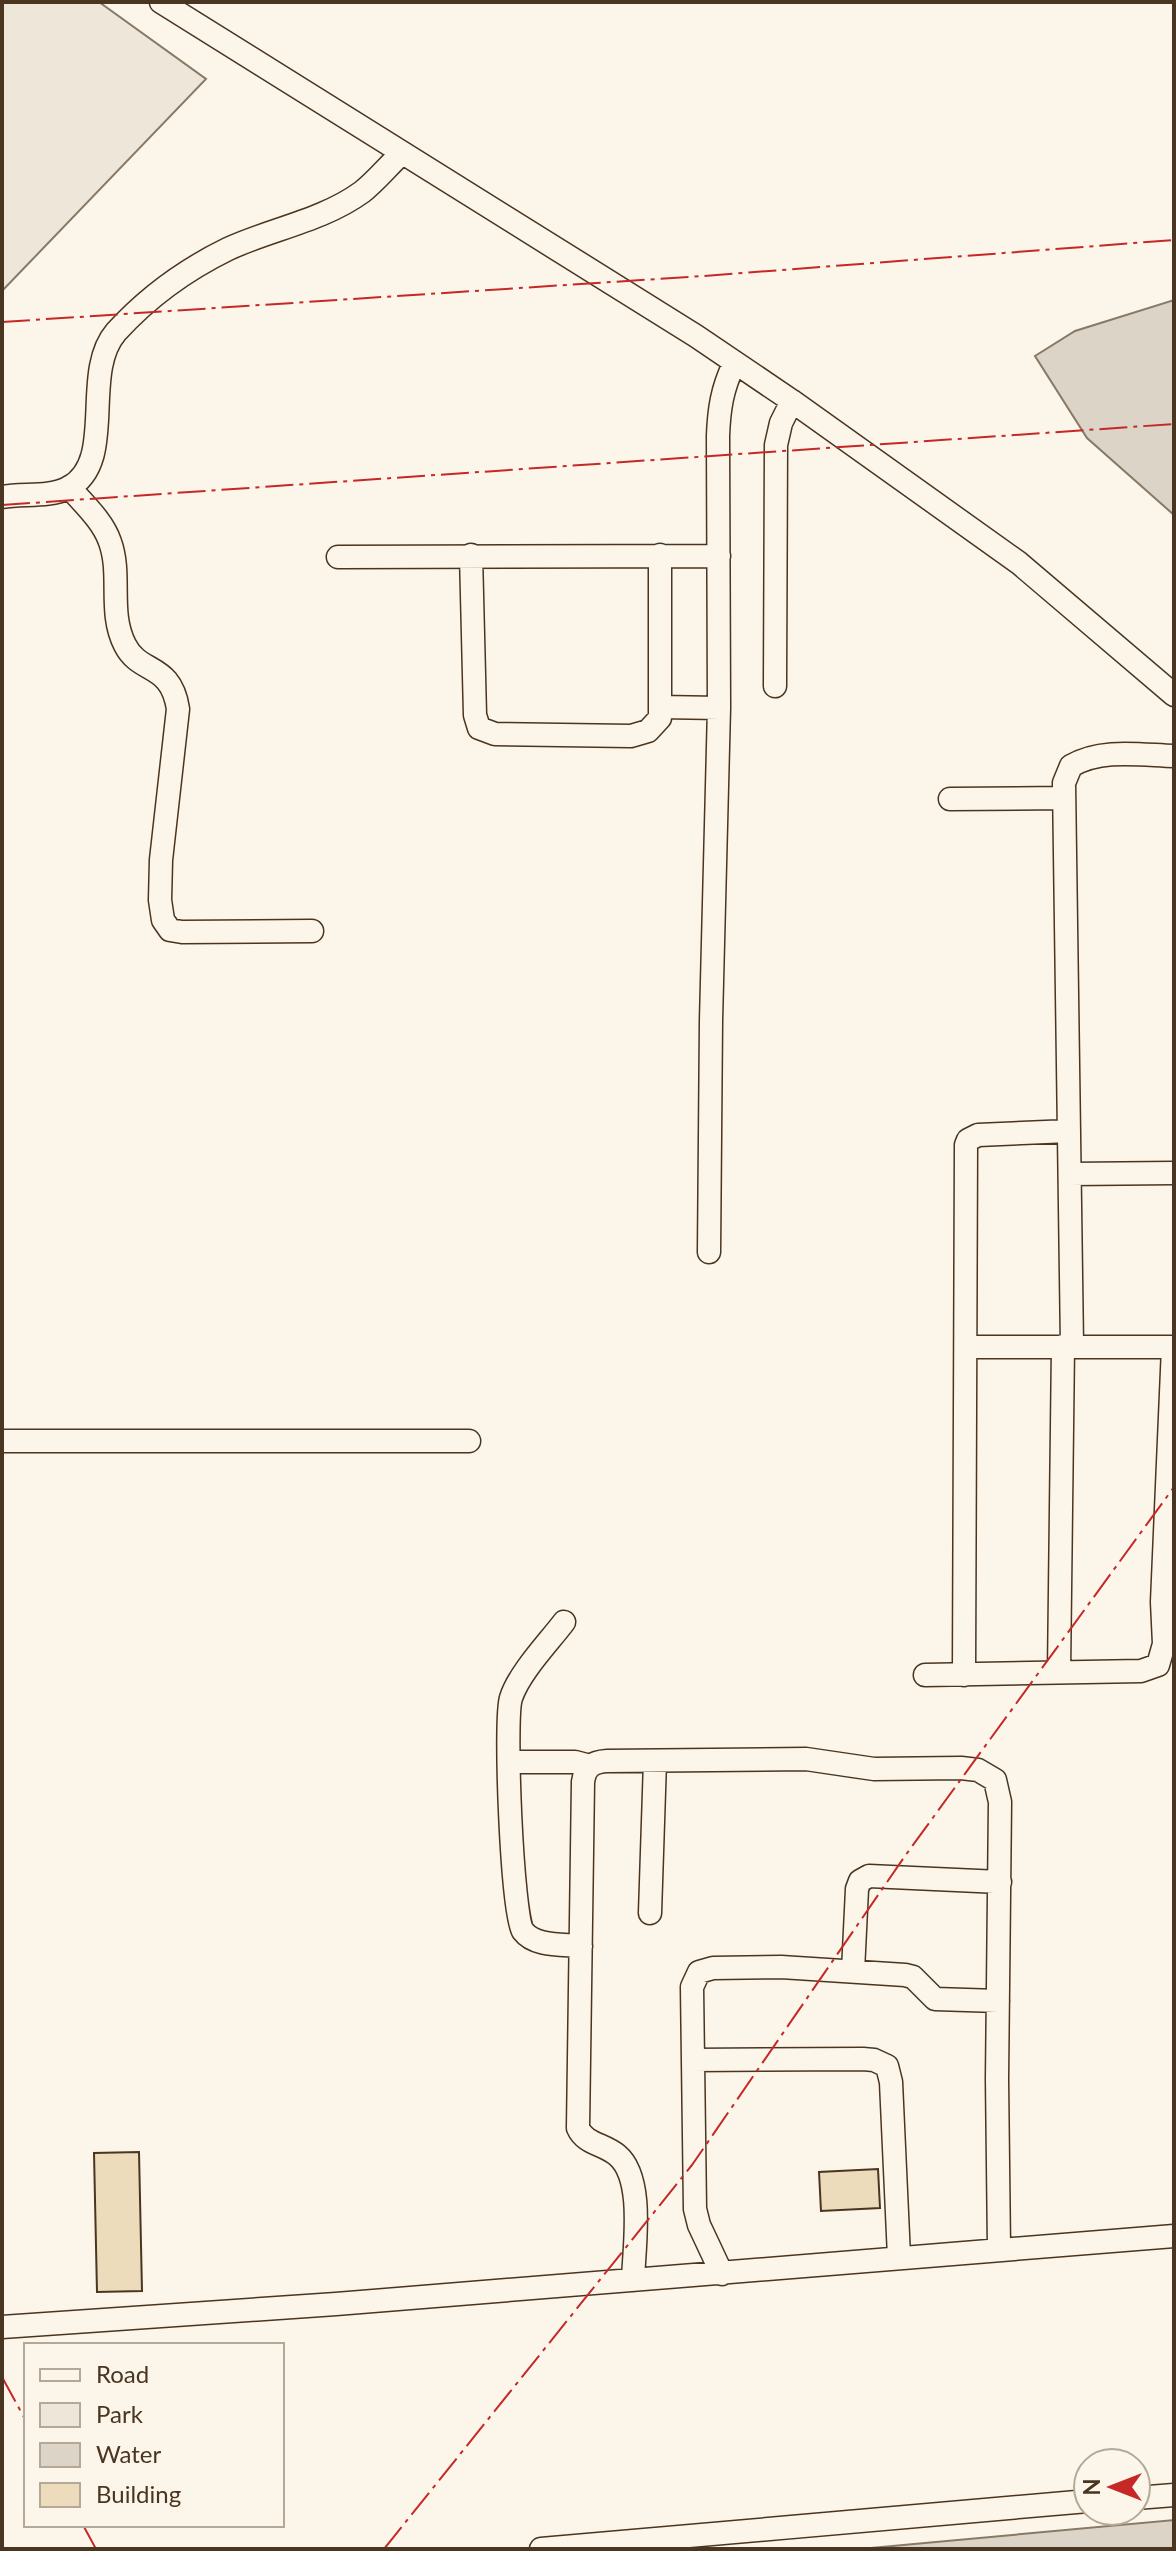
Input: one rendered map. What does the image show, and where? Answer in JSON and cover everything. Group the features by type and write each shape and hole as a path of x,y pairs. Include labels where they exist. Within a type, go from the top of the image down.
{"street":[{"path":"161,2 195,13 401,154 696,336 792,401 1019,563 1174,695"},
{"path":"2,497 52,494 69,487 83,475 91,462 95,443 97,389 102,359 113,336 150,298 195,267 230,248 337,206 363,191 401,154"},
{"path":"709,1252 719,708 720,400 734,364"},
{"path":"775,686 777,434 792,401"},
{"path":"69,487 95,516 110,540 114,560 114,607 126,648 171,685 176,696 178,709 161,860 163,920 170,930 182,932 312,931"},
{"path":"471,555 475,715 479,728 495,734 631,736 654,726 660,718 660,555"},
{"path":"338,557 719,556"},
{"path":"661,707 719,708"},
{"path":"1059,1672 1070,1174 1063,798 1066,774 1080,761 1112,755 1174,756"},
{"path":"950,799 1063,798"},
{"path":"964,1675 966,1145 968,1140 978,1135 1069,1131"},
{"path":"1070,1174 1174,1173"},
{"path":"925,1675 1141,1671 1158,1665 1162,1657 1173,1347 967,1347"},
{"path":"2,1441 469,1441"},
{"path":"564,1622 513,1692 508,1716 514,1898 519,1925 524,1932 538,1941 581,1946"},
{"path":"510,1762 575,1762 590,1766 607,1761 806,1759 874,1769 978,1770 988,1775 998,1786 999,2249"},
{"path":"650,1913 655,1761"},
{"path":"590,1766 584,1773 583,1782 578,2128 582,2137 618,2156 628,2166 632,2176 633,2280"},
{"path":"853,1971 860,1881 869,1876 1000,1882"},
{"path":"722,2274 699,2225 695,2209 692,1987 699,1972 713,1968 781,1967 853,1971 913,1977 935,1999 998,2001"},
{"path":"693,2060 863,2059 887,2066 891,2082 899,2257"},
{"path":"2,2327 722,2274 1174,2236"},
{"path":"1152,2497 1174,2495"},
{"path":"541,2549 1072,2502"}],"green space":[{"path":"2,2 99,2 206,79 2,291"}],"water":[{"path":"1174,300 1174,515 1087,438 1035,356 1075,331"},
{"path":"1174,2520 1174,2549 860,2549 1098,2527 1152,2527 1152,2522"}],"building":[{"path":"139,2152 142,2291 97,2292 94,2153"},
{"path":"878,2169 880,2208 821,2211 819,2172"}],"power":[{"path":"2,322 703,276 1174,240"},
{"path":"2,505 1174,424"},
{"path":"384,2549 692,2165 905,1856 1174,1487"},
{"path":"2,2377 24,2417"},
{"path":"84,2527 96,2549"}]}
